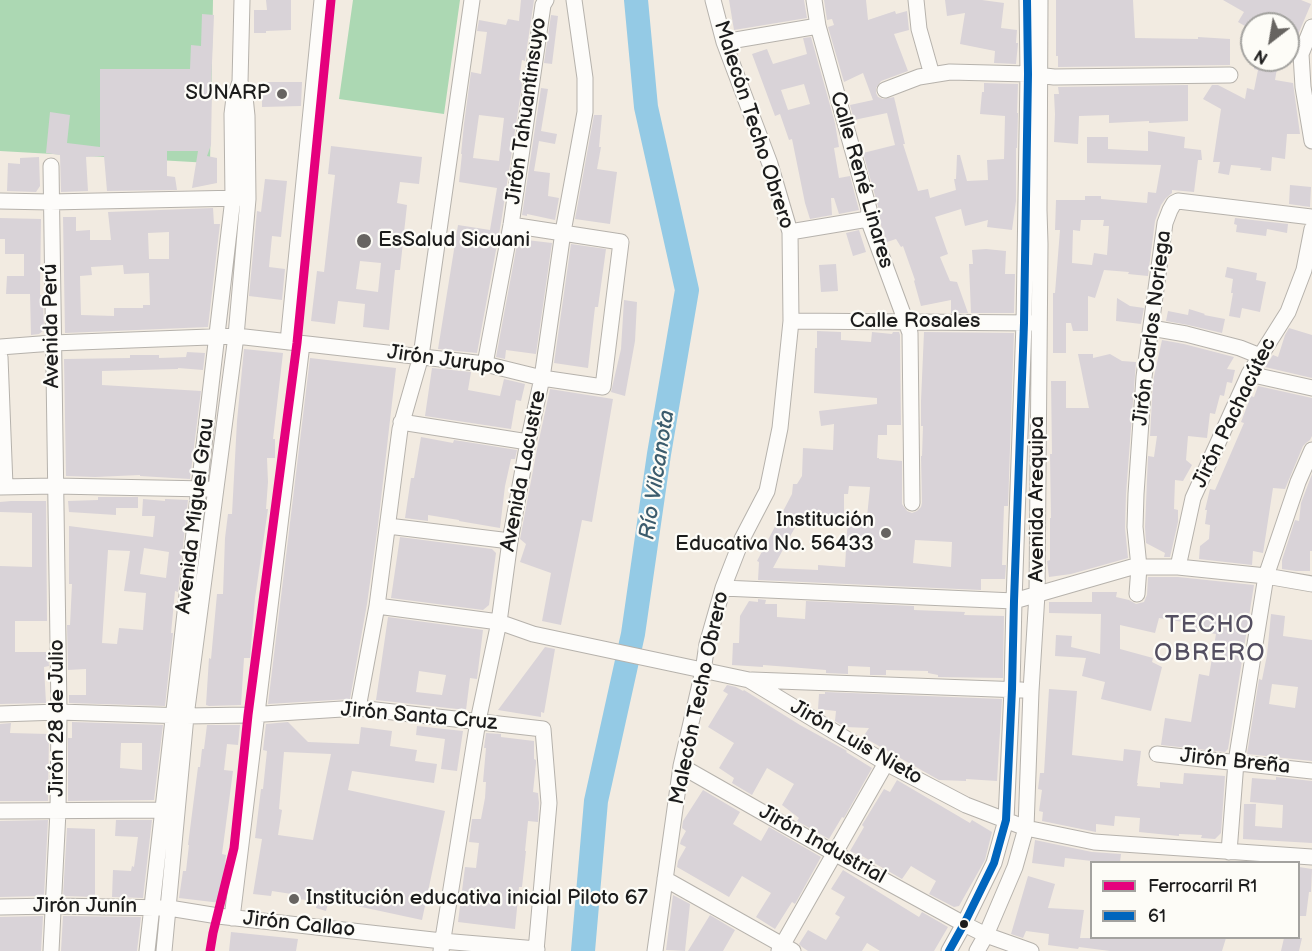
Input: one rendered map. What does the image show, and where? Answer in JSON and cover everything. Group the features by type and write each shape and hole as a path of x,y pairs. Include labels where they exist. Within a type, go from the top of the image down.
{"street":[{"name":"Avenida Miguel Grau","path":"147,951 163,810 216,491 236,336 241,198 247,116 245,97 240,82 242,0"},
{"path":"232,918 257,714 295,343 322,0"},
{"path":"358,708 377,606 399,429 421,356 472,0"},
{"name":"Jirón Tahuantinsuyo","path":"485,364 511,225 543,5 546,0"},
{"name":"Avenida Lacustre","path":"441,946 478,721 499,622 510,541 542,378 563,232 585,112 585,78 574,0"},
{"name":"Malecón Techo Obrero","path":"656,951 681,766 707,644 723,588 742,539 767,491 780,428 791,321 790,232 770,164 724,42 713,0"},
{"name":"Calle René Linares","path":"814,0 818,26 869,209 868,219 910,333 912,503"},
{"path":"916,0 918,29 932,75"},
{"name":"Avenida Arequipa","path":"1027,0 1034,74"},
{"name":"Avenida Arequipa","path":"977,951 1015,867 1026,828 1037,594 1031,323 1034,74 1040,0"},
{"path":"724,42 818,26"},
{"path":"1312,27 1300,54 1312,141"},
{"path":"885,90 919,77 950,72 1034,74 1054,77 1230,75"},
{"name":"Avenida Perú","path":"51,166 55,486"},
{"name":"Avenida Miguel Grau","path":"164,951 169,908 180,715 199,489 218,337 241,198"},
{"path":"0,201 241,198"},
{"name":"Jirón Carlos Noriega","path":"1137,594 1139,567 1135,527 1136,494 1144,377 1165,223 1170,210 1178,201 1312,217"},
{"path":"790,232 868,219"},
{"path":"511,225 563,232"},
{"name":"Jirón Pachacútec","path":"1178,567 1193,498 1249,375 1288,312 1304,270 1312,229"},
{"name":"Jirón Jurupo","path":"0,347 236,336 485,364 542,378 603,387 621,242 563,232"},
{"name":"Calle Rosales","path":"791,321 1031,323"},
{"name":"Avenida Arequipa","path":"949,951 994,863 1006,820 1014,601 1031,323"},
{"path":"1151,328 1240,348 1260,356"},
{"path":"0,357 2,487 55,486 216,491"},
{"path":"1249,375 1312,388"},
{"path":"401,422 528,442"},
{"path":"1229,852 1236,762 1266,576 1298,482 1312,450"},
{"name":"Jirón 28 de Julio","path":"51,951 59,712 55,486"},
{"path":"388,526 510,541"},
{"path":"723,588 1014,601 1132,567 1178,567 1266,576 1312,584"},
{"name":"Jirón Luis Nieto","path":"377,606 499,622 533,634 749,680 886,763 966,805 1026,828 1094,842 1312,857"},
{"path":"749,680 1031,691"},
{"name":"Jirón Santa Cruz","path":"0,714 59,712 257,714 358,708 543,729 549,803 537,950"},
{"name":"Jirón Breña","path":"1157,754 1312,771"},
{"path":"665,879 784,949 834,853 886,763"},
{"name":"Jirón Industrial","path":"681,766 964,924 986,935 1031,951"},
{"path":"0,811 163,810"},
{"name":"Jirón Junín","path":"0,907 169,908"},
{"name":"Jirón Callao","path":"169,908 441,946 537,950"}],"green space":[{"path":"0,0 213,0 210,163 0,151"},
{"path":"353,0 460,0 444,114 339,99"}],"building":[{"path":"266,0 291,0 291,30 254,33 254,10 267,10"},
{"path":"521,0 534,0 525,61 522,60 519,80 522,85 501,223 477,353 438,349 458,225 490,230 497,188 459,182 471,72 481,74 487,32 477,31 479,20 506,25 508,19 519,21","holes":["479,115 504,118 499,161 473,158"]},
{"path":"729,0 804,0 807,18 734,30"},
{"path":"824,0 866,0 868,20 895,11 896,14 907,11 909,30 894,34 908,71 881,81 876,88 876,93 883,99 894,97 905,144 903,144 918,191 928,189 930,198 956,190 954,179 956,179 957,155 960,155 967,181 988,180 987,160 1004,159 1005,116 980,114 984,83 1018,84 1016,201 1012,230 987,227 988,220 965,226 961,209 935,217 948,254 940,257 950,281 957,282 968,313 951,313 951,300 921,306 903,246 901,247 896,239 887,242 878,217 878,206 863,153 895,145 887,113 854,120 850,105 873,100 863,73 844,82 828,27 834,25 832,19 827,20"},
{"path":"945,0 982,0 1004,3 1001,28 1017,30 1016,64 994,63 995,51 960,44 965,13 947,16"},
{"path":"1056,0 1133,0 1135,38 1230,39 1230,65 1058,67"},
{"path":"1223,0 1301,0 1311,4 1300,30 1300,12 1244,12"},
{"path":"202,14 214,15 211,145 207,156 217,158 217,183 192,188 198,151 167,151 167,176 175,177 177,190 107,191 104,156 86,157 88,191 61,192 60,155 46,153 50,112 70,115 67,143 100,147 100,69 190,69 191,45 201,46"},
{"path":"551,15 558,16 552,64 544,63"},
{"path":"811,37 835,123 839,147 834,148 839,178 850,176 859,210 839,214 834,198 831,198 832,215 810,219 792,139 789,140 780,114 775,116 752,54 767,49 773,64 807,54 803,38","holes":["804,84 810,104 788,110 781,90"]},
{"path":"1258,72 1276,72 1275,80 1293,83 1300,134 1287,134 1285,159 1272,157 1271,171 1231,165 1229,175 1218,173 1220,162 1213,162 1221,109 1203,99 1212,85 1218,85 1245,99 1247,88 1254,90"},
{"name":"SUNARP","path":"262,82 302,82 301,106 262,107"},
{"path":"1188,85 1188,121 1109,123 1109,115 1079,116 1078,144 1054,142 1054,94 1059,94 1058,87"},
{"path":"541,88 548,89 541,131 557,134 555,144 539,141 534,171 550,173 548,196 559,198 555,220 522,215"},
{"path":"594,115 602,115 599,147 601,147 597,169 617,172 610,224 575,219"},
{"path":"1148,131 1185,137 1184,148 1201,150 1202,160 1198,160 1194,192 1172,190 1161,205 1155,221 1148,276 1104,270 1095,298 1088,296 1088,331 1073,331 1071,323 1066,323 1066,353 1053,353 1053,293 1055,293 1060,230 1055,230 1056,200 1085,200 1085,196 1101,196 1101,199 1147,203 1148,192 1156,193 1161,165 1087,163 1087,137 1108,137 1108,149 1148,151","holes":["1081,220 1104,220 1103,226 1109,226 1107,255 1094,253 1092,265 1072,263 1073,230 1080,231"]},
{"name":"EsSalud Sicuani","path":"331,146 422,157 419,184 400,182 397,203 407,205 400,270 395,270 389,330 363,327 365,304 338,301 335,324 311,321 317,271 324,272 335,175 328,174","holes":["360,261 381,263 378,292 356,289"]},
{"path":"39,157 40,186 36,192 7,191 8,163 20,164 20,158"},
{"path":"265,179 287,181 281,237 272,236 269,267 285,269 282,300 249,296 257,211 261,212"},
{"path":"1290,185 1311,187 1310,207 1289,204"},
{"path":"213,208 214,224 220,224 208,327 65,333 63,217 76,217 76,231 90,230 90,240 111,240 108,212","holes":["169,232 169,259 149,259 148,233","123,265 124,274 149,273 150,305 143,305 143,308 114,308 114,316 81,315 80,276 92,275 91,267"]},
{"path":"0,218 41,219 40,295 43,295 44,330 39,334 31,335 30,294 6,294 7,276 24,276 24,254 5,254 5,239 0,239"},
{"path":"1235,218 1288,224 1287,233 1267,229 1266,236 1236,232"},
{"path":"859,230 866,252 853,256 846,233"},
{"path":"518,239 552,243 536,354 506,350 505,359 496,357"},
{"path":"571,244 606,249 598,307 595,307 588,368 554,363"},
{"path":"972,250 1006,251 1005,274 1015,274 1014,313 971,313 969,264 973,264"},
{"path":"836,264 838,291 821,292 819,265"},
{"path":"1227,267 1257,273 1256,280 1266,282 1260,312 1242,308 1240,318 1229,316 1233,279 1225,277"},
{"path":"1117,298 1130,306 1144,308 1141,324 1116,321"},
{"path":"624,300 637,302 635,341 625,396 611,392 621,349"},
{"path":"1189,309 1225,319 1222,333 1166,321 1168,311 1188,315"},
{"path":"1289,328 1312,335 1312,378 1265,367 1273,355 1278,357"},
{"path":"817,331 841,332 841,340 871,342 872,332 892,334 899,332 901,425 887,425 887,435 878,435 877,458 902,461 902,504 907,511 912,513 921,507 922,503 921,401 924,332 1014,333 1008,506 1004,506 1002,565 1006,565 1005,579 981,579 981,590 758,580 759,562 757,561 792,494 793,484 797,484 802,476 803,448 833,450 834,424 821,426 819,411 877,404 877,398 814,393 815,348 817,348","holes":["849,486 870,487 867,517 848,516 845,567 818,565 818,570 773,568 799,520 844,521 844,494 848,494","915,540 952,542 951,567 913,563"]},
{"path":"1162,340 1234,357 1227,369 1235,370 1232,383 1227,382 1224,396 1220,395 1215,414 1210,413 1207,438 1188,436 1186,460 1192,465 1183,481 1175,480 1174,509 1178,510 1178,522 1170,557 1164,557 1165,553 1146,543 1145,527 1148,456 1154,457 1157,436 1150,436 1153,381"},
{"path":"244,349 283,353 273,439 275,439 275,458 267,458 266,509 268,509 255,598 250,658 244,658 241,705 209,706 206,705 209,658 211,659 217,594 223,594 225,538 228,514 232,514"},
{"path":"187,352 205,353 203,370 178,368 102,371 102,385 201,391 190,479 140,475 66,476 64,359 130,358 130,355 159,355 159,358 186,357"},
{"path":"1078,354 1093,354 1093,358 1110,354 1122,361 1136,362 1126,494 1125,528 1128,558 1071,574 1049,577 1047,561 1050,560 1051,518 1051,381 1066,381 1066,408 1089,408"},
{"path":"310,358 396,368 378,525 350,699 268,704"},
{"path":"432,368 471,372 468,390 500,396 504,379 525,384 521,401 516,400 511,429 425,416"},
{"path":"1258,386 1312,398 1312,436 1303,446 1285,489 1273,488 1263,553 1253,551 1252,565 1199,559 1200,546 1209,539 1210,525 1205,524 1207,510 1205,510 1210,489 1215,490 1244,423 1241,422 1251,396 1254,397"},
{"path":"550,389 613,399 592,522 582,520 561,625 542,621 551,573 520,562 526,544 520,539"},
{"path":"421,437 517,450 515,459 511,459 505,486 500,528 428,515 428,521 405,518 411,478 414,478"},
{"path":"1312,474 1310,571 1282,569 1282,560 1295,520 1299,521 1301,503"},
{"path":"98,497 138,497 138,508 116,508 116,515 69,512 68,501 98,500"},
{"path":"143,499 188,500 178,592 175,591 165,706 69,703 69,695 86,695 86,669 68,670 67,625 70,625 72,584 69,584 69,526 153,537 155,516 142,516","holes":["144,548 169,552 166,578 140,574","108,550 130,551 124,591 146,593 143,630 119,628 117,644 102,643"]},
{"path":"46,501 47,621 15,621 15,652 48,652 49,666 44,667 46,703 0,704 0,566 32,567 32,513 0,512 0,502"},
{"path":"400,537 492,549 496,553 489,605 483,610 391,598"},
{"path":"1148,577 1178,577 1254,585 1228,749 1225,752 1161,745 1165,718 1191,722 1199,674 1209,676 1216,634 1182,628 1183,622 1159,618 1155,633 1120,625 1120,649 1153,658 1152,662 1162,667 1151,711 1101,699 1105,682 1082,676 1086,658 1055,656 1056,635 1072,636 1071,647 1100,654 1101,614 1049,613 1049,602 1092,602 1092,592 1117,592 1116,597 1136,604 1144,602 1147,595"},
{"path":"758,599 766,600 765,604 777,604 777,617 805,619 806,601 914,606 914,610 1004,616 1003,678 938,677 928,671 886,670 886,675 870,675 870,667 848,666 848,674 789,667 732,665 733,643 739,643 740,616 749,601 758,602"},
{"path":"1271,614 1285,616 1283,636 1312,640 1312,761 1247,754 1259,679 1262,680","holes":["1272,684 1298,687 1295,708 1269,704"]},
{"path":"388,617 483,630 477,679 470,678 466,710 376,700","holes":["419,671 446,675 442,695 416,692"]},
{"path":"545,647 555,649 544,713 541,712 541,717 498,710"},
{"path":"727,685 744,690 872,768 844,818 842,817 829,839 797,821 799,818 782,805 794,784 767,768 752,795 732,783 734,778 719,768 734,743 708,727 728,694 723,691"},
{"path":"1049,689 1077,691 1072,755 1123,761 1124,749 1141,751 1137,786 1160,788 1160,782 1183,784 1184,773 1225,776 1221,833 1215,839 1201,838 1202,835 1179,834 1179,836 1139,832 1140,818 1115,816 1114,826 1096,824 1096,832 1042,821 1043,812 1039,811 1042,790 1038,789 1040,773 1044,773"},
{"path":"825,692 1002,699 997,781 939,780 863,737 869,728 845,727 835,721 836,711 818,709 819,694 825,694"},
{"path":"72,722 163,725 154,800 68,801 68,738 72,738","holes":["121,743 142,743 142,770 120,768"]},
{"path":"288,722 308,742 359,744 361,727 392,731 390,746 417,750 415,761 437,764 434,783 352,771 348,790 445,811 422,920 329,900 326,911 316,908 317,901 297,899 298,895 272,891 271,896 253,894 262,839 255,838 267,751 263,750 266,724","holes":["284,752 331,754 313,840 278,835 282,810 279,809"]},
{"path":"11,723 10,733 49,734 48,801 0,801 0,724"},
{"path":"207,725 240,725 238,745 227,744 224,770 233,771 222,854 226,855 221,903 179,898 183,871 186,871 198,767 200,767 202,749 204,749"},
{"path":"417,726 463,731 457,771 441,769 445,739 416,735"},
{"path":"486,733 534,741 536,763 533,792 538,793 538,822 528,821 522,887 519,887 515,929 458,922 465,867 476,868 479,843 469,842 472,819 481,819 485,798 486,782 483,782"},
{"path":"1276,777 1312,781 1312,843 1243,839 1244,804 1256,804 1255,826 1282,828 1283,805 1250,802 1252,778 1276,780"},
{"path":"897,780 970,823 972,820 992,832 985,860 959,906 954,907 929,894 936,881 911,866 902,879 850,851 864,827 862,825 884,789 890,792"},
{"path":"703,790 740,812 733,824 761,841 769,827 821,857 795,904 792,902 775,929 756,917 771,893 742,876 729,897 677,867 686,847 680,844 686,831 682,828 683,821"},
{"path":"48,820 44,896 0,897 0,821"},
{"path":"116,820 152,820 143,898 112,897 113,870 131,871 132,866 134,867 138,837 115,836"},
{"path":"67,828 95,829 95,897 63,896"},
{"path":"1035,840 1092,852 1121,854 1120,861 1065,858 1064,867 1032,863"},
{"path":"1300,867 1312,869 1311,892 1309,892 1306,916 1300,916"},
{"path":"843,870 919,917 922,912 948,927 934,951 880,951 867,943 862,951 808,951 802,947 799,944 808,930 826,940 840,917 835,914 845,897 831,889"},
{"path":"1028,876 1055,884 1048,908 1084,910 1080,938 1226,939 1222,951 1110,951 1048,945 1049,934 1026,931 1023,938 1011,934"},
{"path":"673,895 690,904 685,951 666,950"},
{"path":"710,915 735,930 723,951 688,951"},
{"path":"43,916 41,951 0,951 0,917"},
{"path":"63,916 141,917 137,951 61,951"},
{"path":"231,932 298,939 296,951 229,951"},
{"path":"1302,938 1299,951 1281,951 1284,939"}],"waterway":[{"name":"Río Vilcanota","path":"583,951 596,801 633,634 659,454 687,290 646,107 636,0"}],"rail line":[{"name":"R1","path":"210,951 234,848 248,715 297,343 331,0"}],"transit line":[{"name":"61","path":"949,951 994,863 1006,820 1024,323 1027,0"}],"place":[{"name":"SUNARP","path":"282,94"},
{"name":"EsSalud Sicuani","path":"364,241"},
{"name":"Institución Educativa No. 56433","path":"886,533"},
{"name":"Institución educativa inicial Piloto 67","path":"294,899"}],"district":[{"name":"TECHO OBRERO","path":"1210,640"}]}
